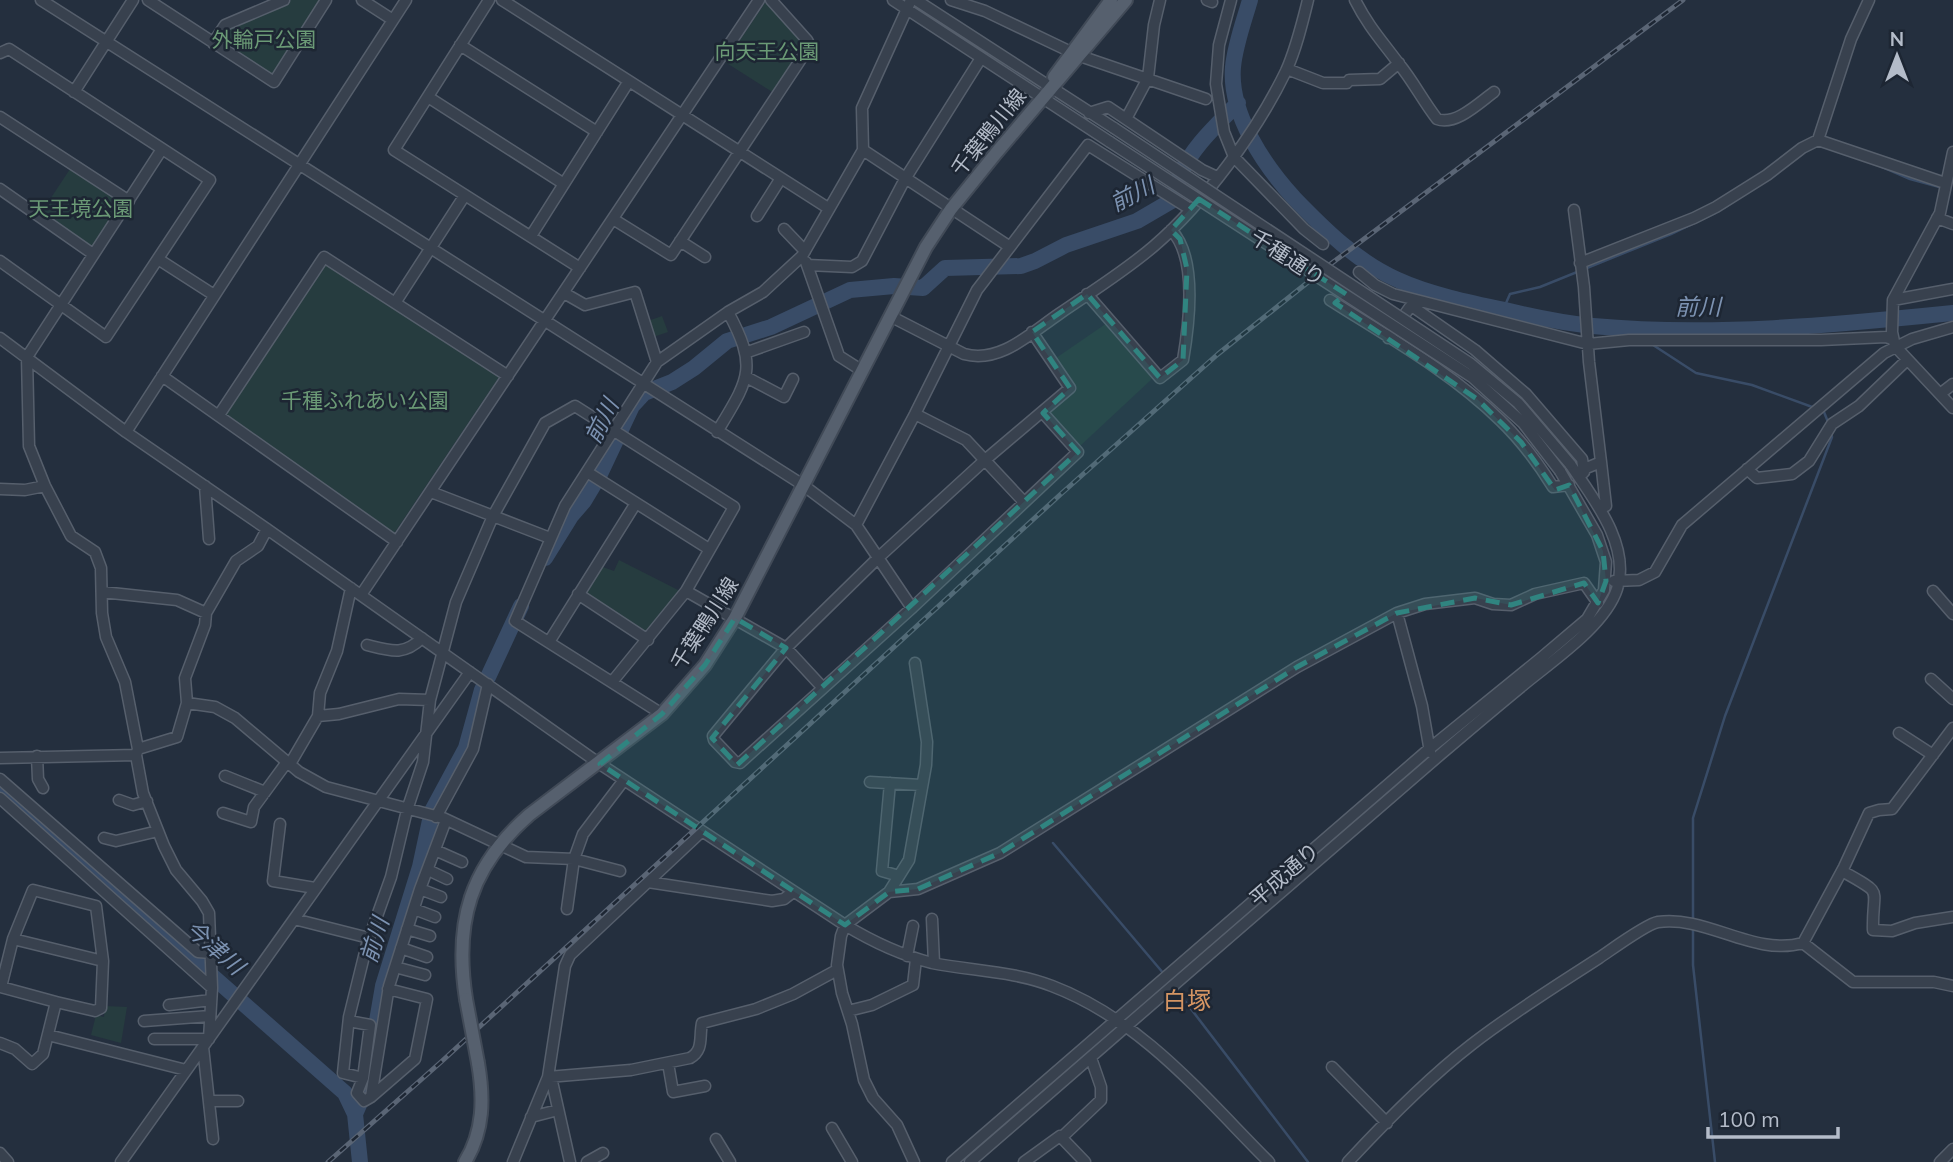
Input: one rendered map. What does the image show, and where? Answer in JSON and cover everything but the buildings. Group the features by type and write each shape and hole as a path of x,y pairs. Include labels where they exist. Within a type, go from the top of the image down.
{"main road":[{"name":"千葉鴨川線","path":"1076,54 1111,0"},
{"name":"千葉鴨川線","path":"465,1162 481,1123 482,1085 461,959 465,916 482,869 498,846 529,815 662,715 705,665 735,618 926,247 951,209 1046,92 1056,72 1126,0"}],"street":[{"path":"41,0 803,485 856,525 912,608"},
{"path":"74,92 133,0"},
{"path":"148,0 274,82 326,0"},
{"path":"213,43 225,25 284,0"},
{"path":"362,0 393,20"},
{"path":"126,432 406,0"},
{"path":"489,0 394,150 580,268"},
{"path":"502,0 828,208"},
{"path":"360,595 759,0"},
{"path":"612,219 671,255 809,44 771,0"},
{"name":"千種通り","path":"893,0 911,3 1046,92 1110,142 1472,377 1523,423 1560,471 1584,510 1604,551 1606,581"},
{"path":"951,0 985,11 1076,54 1206,99"},
{"path":"1126,119 1148,78 1154,24 1160,0"},
{"path":"1231,0 1219,45 1216,84 1224,132 1234,157 1304,229 1323,244"},
{"path":"890,316 964,354 984,357 1002,352 1154,246 1234,157 1263,113 1287,69 1308,0"},
{"path":"1355,0 1365,20 1437,119 1449,121 1494,92"},
{"path":"1581,267 1716,207 1818,140 1851,39 1870,0"},
{"path":"662,715 515,621 565,506 657,362 728,312 763,292 805,257 828,208 863,150 862,108 911,3"},
{"name":"千種通り","path":"911,3 981,58 1114,128 1471,364 1526,412 1570,464 1582,473 1615,542 1619,582"},
{"path":"460,45 597,132"},
{"path":"0,53 9,49 210,180 106,337 0,261"},
{"path":"805,257 852,267 862,261 905,178 981,58"},
{"path":"1287,69 1323,83 1347,83 1349,80 1380,79 1399,64"},
{"path":"531,236 629,81"},
{"path":"428,97 564,184"},
{"path":"1089,113 1108,107 1202,170 1217,177"},
{"path":"0,117 129,201"},
{"path":"1818,140 1945,187"},
{"path":"856,525 977,290 1088,145 1190,209"},
{"path":"162,149 27,356 29,446 45,486 71,536 95,552 101,568 102,613 106,637 125,682 147,801 176,870 209,913 212,988 206,1043 213,1139"},
{"path":"863,150 1010,247"},
{"path":"1894,342 1893,300 1937,218 1953,152"},
{"path":"757,216 781,178"},
{"path":"0,189 93,254"},
{"path":"395,303 465,195"},
{"path":"1574,210 1606,506"},
{"path":"1937,218 1953,224"},
{"path":"784,229 805,257 839,356 861,370"},
{"path":"1087,294 1160,378 1183,360 1189,313 1186,257 1180,239 1171,230"},
{"path":"680,241 705,257"},
{"path":"219,415 324,257 508,376"},
{"path":"158,258 214,295"},
{"path":"1569,485 1553,487 1521,442 1477,399 1332,301 1363,275 1393,294 1588,344 1628,340 1821,340 1886,337 1894,342 1907,360 1953,408"},
{"path":"1893,300 1953,289"},
{"path":"564,293 584,305 635,292 657,362"},
{"path":"1388,338 1410,307 1418,308 1475,350 1526,394 1582,459 1582,473 1601,463"},
{"path":"1431,320 1440,307"},
{"path":"717,432 743,388 746,377 745,353 728,312"},
{"path":"1606,581 1639,580 1655,572 1682,525 1894,342 1953,327"},
{"path":"745,353 804,332"},
{"path":"1032,332 1070,388 985,460 879,557 786,648 713,736 735,762 740,763 912,608 1078,452 1043,413"},
{"path":"0,338 126,432 600,764 845,926 886,948 911,957 1051,985 1117,1018 1154,1047 1269,1162"},
{"path":"1747,469 1757,478 1792,474 1809,461 1832,424 1859,406 1907,360"},
{"path":"162,376 397,542"},
{"path":"746,377 784,397 793,379"},
{"path":"1940,394 1953,384"},
{"path":"363,1078 343,1073 349,1021 369,938 391,877 407,810 424,762 430,700 456,602 493,516 545,423 575,406 734,507 686,591 612,682"},
{"path":"915,414 966,440 1024,502"},
{"path":"587,472 709,550"},
{"path":"0,489 25,490 45,486"},
{"path":"205,486 209,539"},
{"path":"431,492 550,538"},
{"path":"549,642 636,503"},
{"path":"0,745 3,757 137,752 177,737 187,703 185,678 205,625 206,613 236,561 258,546 267,529"},
{"name":"平成通り","path":"952,1162 1429,749 1576,629 1598,603 1606,581"},
{"name":"平成通り","path":"970,1162 1581,636 1606,610 1619,582"},
{"path":"889,892 918,889 1000,853 1297,667 1397,613 1426,604 1475,598 1493,604 1511,605 1535,594 1584,583 1598,603"},
{"path":"223,813 251,822 254,807 289,763 318,716 320,693 337,651 351,588"},
{"path":"686,591 786,648 823,688"},
{"path":"1933,591 1953,614"},
{"path":"102,592 177,600 206,613"},
{"path":"578,594 648,639"},
{"path":"1397,613 1422,706 1432,762"},
{"path":"368,645 393,651 411,649 422,638"},
{"path":"914,1162 897,1125 873,1098 864,1080 837,970 838,948 845,926 889,892 909,860 927,742 915,663"},
{"path":"121,1162 470,672"},
{"path":"1931,679 1953,699"},
{"path":"371,1097 388,989 435,849 441,818 472,750 488,684"},
{"path":"318,716 339,714 400,699 430,700"},
{"path":"187,703 215,707 235,718 299,772 326,787 441,818 526,857 574,859 620,872"},
{"path":"1803,943 1842,871 1869,813 1892,809 1953,728"},
{"path":"1899,733 1933,755"},
{"path":"37,756 38,779 43,788"},
{"path":"225,776 265,792"},
{"path":"0,779 198,952 211,953"},
{"path":"567,909 574,859 583,834 624,780"},
{"path":"870,782 921,785"},
{"path":"890,783 883,871 899,876"},
{"path":"0,798 212,988"},
{"path":"119,800 133,805 147,801"},
{"path":"280,824 273,881 315,888"},
{"path":"104,838 116,841 158,831"},
{"path":"513,1162 549,1077 565,966 570,955 701,832"},
{"path":"435,849 462,862"},
{"path":"176,870 189,866"},
{"path":"428,870 447,879"},
{"path":"1842,871 1873,888 1876,895 1873,930 1892,931 1915,923 1953,917"},
{"path":"648,881 772,901 784,899 793,892"},
{"path":"420,889 440,897"},
{"path":"33,890 96,906 103,961 101,1008 95,1011 1,987 13,939 33,890"},
{"path":"414,909 435,916"},
{"path":"294,919 369,938"},
{"path":"932,919 934,963"},
{"path":"1348,1162 1426,1084 1472,1044 1539,995 1655,922 1694,925 1766,945 1803,943 1853,982 1934,982 1953,986"},
{"path":"848,1011 872,1005 913,985 913,926"},
{"path":"407,929 430,936"},
{"path":"13,939 103,961"},
{"path":"401,948 427,957"},
{"path":"395,967 425,975"},
{"path":"549,1077 631,1070 690,1058 698,1054 701,1046 702,1023 756,1009 793,994 837,970"},
{"path":"349,1021 370,1024 363,1078 357,1093 364,1101 415,1059 427,999 388,989"},
{"path":"169,1005 211,1000"},
{"path":"0,1043 15,1049 32,1064 43,1054 56,1002"},
{"path":"144,1021 210,1016"},
{"path":"48,1035 186,1070"},
{"path":"154,1039 206,1043"},
{"path":"346,1048 366,1050"},
{"path":"1024,1162 1062,1137 1101,1100 1101,1087 1091,1058"},
{"path":"668,1063 673,1092 705,1086"},
{"path":"1332,1067 1387,1123"},
{"path":"549,1077 570,1162"},
{"path":"209,1101 238,1101"},
{"path":"531,1117 558,1110"},
{"path":"832,1128 852,1162"},
{"path":"1062,1137 1085,1162"},
{"path":"716,1139 730,1162"},
{"path":"1940,1162 1953,1149"},
{"path":"0,1153 8,1162"},
{"path":"587,1162 603,1153"}],"highlighted area":[{"path":"1199,199 1346,294 1335,303 1477,399 1521,442 1555,490 1569,485 1603,551 1606,581 1598,603 1584,583 1511,605 1475,598 1397,613 1297,667 1000,853 918,889 889,892 845,925 600,764 662,714 705,665 735,618 786,648 712,738 737,765 1078,452 1043,413 1070,388 1032,332 1087,294 1160,378 1183,360 1187,269 1180,239 1171,230"}],"green space":[{"name":"外輪戸公園","path":"291,0 320,0 273,73 268,73 220,42 219,38 227,26"},
{"name":"向天王公園","path":"765,3 769,3 804,43 774,93 725,62"},
{"name":"天王境公園","path":"70,169 121,203 90,247 41,213"},
{"name":"千種ふれあい公園","path":"323,265 327,265 498,373 499,377 395,532 391,533 225,416 225,412"},
{"path":"662,316 668,332 653,337 648,321"},
{"path":"1107,323 1153,378 1079,447 1050,414 1075,387 1056,358"},
{"path":"619,560 680,591 648,632 585,595 585,590 600,566 614,571"},
{"path":"105,1006 127,1007 121,1043 91,1035 96,1015 104,1017"}],"waterway":[{"name":"前川","path":"1250,0 1238,42 1233,85 1251,138 1271,170 1317,221 1355,254 1398,280 1450,298 1538,317 1582,325 1638,329 1773,328 1953,313"},
{"name":"前川","path":"545,558 571,516 584,501 599,476 632,406 644,393 672,382 727,341 771,327 850,290 894,286 923,288 945,268 1021,266 1066,245 1137,221 1173,200 1181,173 1192,154 1238,103"},
{"path":"1880,166 1910,179 1943,188"},
{"path":"1724,208 1785,167"},
{"path":"1503,310 1510,294 1540,287 1671,234 1715,213"},
{"path":"1629,328 1642,337"},
{"path":"1653,345 1696,373 1752,385 1815,408"},
{"path":"1821,411 1828,422"},
{"path":"1693,922 1693,818 1725,716 1832,437 1831,432"},
{"name":"前川","path":"355,1114 365,1091 383,986 420,867 432,811 466,748 482,690 521,606"},
{"name":"今津川","path":"0,789 345,1093 355,1114 360,1162"},
{"path":"1053,843 1164,974"},
{"path":"1693,929 1693,965 1715,1162"},
{"path":"1175,988 1308,1162"}],"railway":[{"path":"328,1162 1218,354 1332,263 1683,0"}],"district":[{"name":"白塚","path":"1187,1000"}]}
